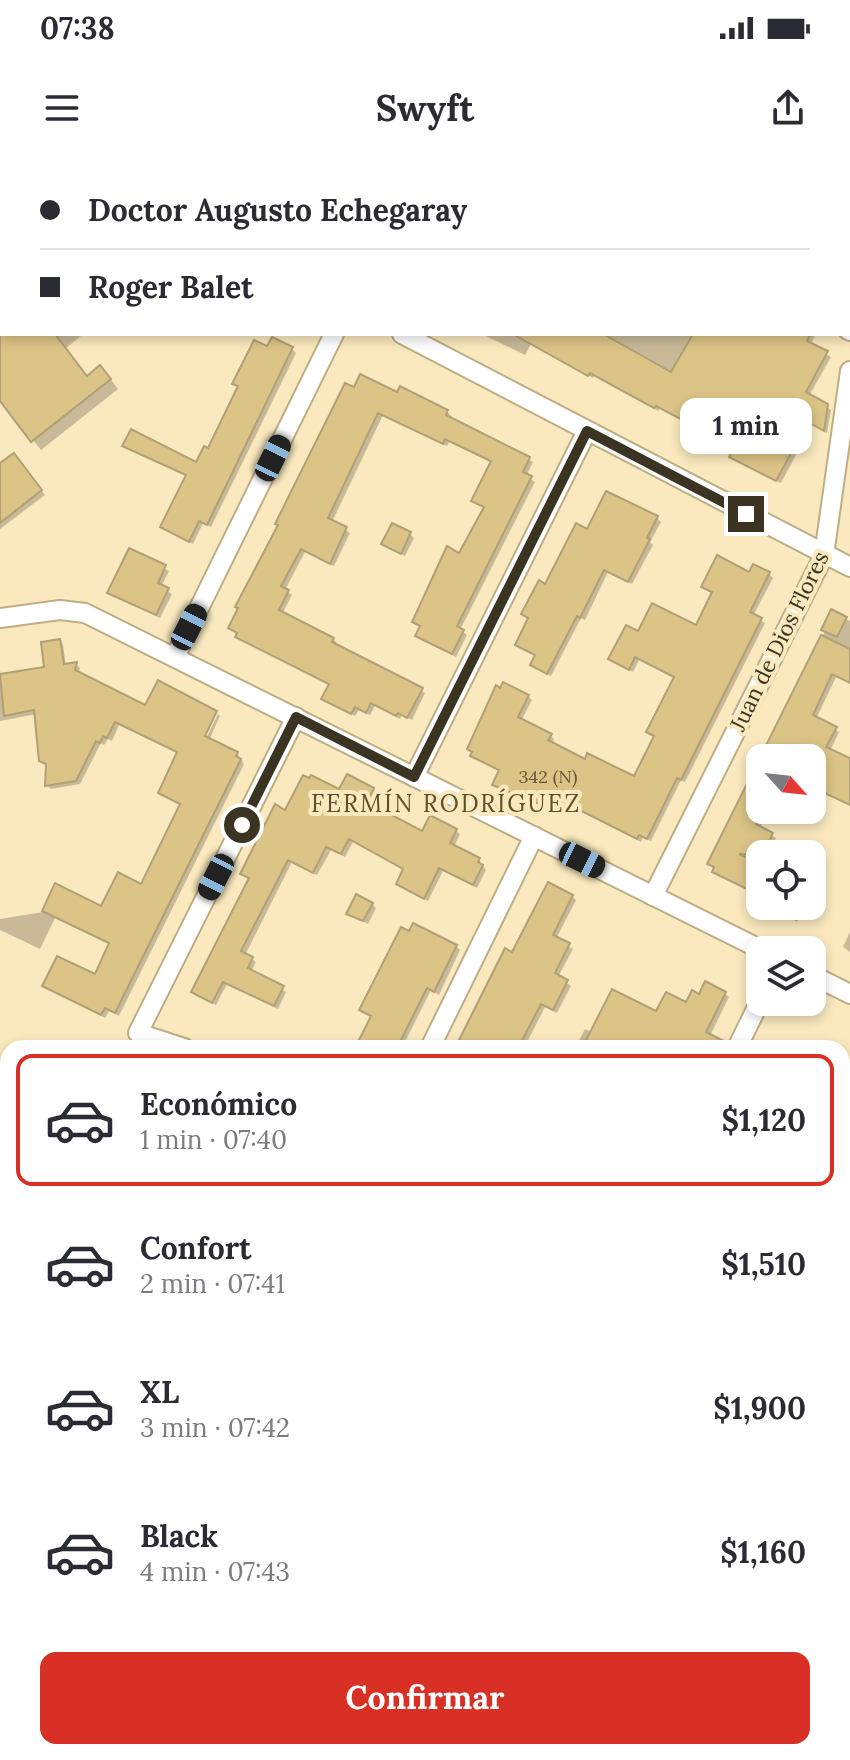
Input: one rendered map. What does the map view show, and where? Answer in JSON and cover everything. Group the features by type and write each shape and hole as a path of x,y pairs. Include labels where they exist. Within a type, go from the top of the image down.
{"street":[{"path":"175,657 333,336"},
{"path":"406,336 850,567"},
{"name":"Juan de Dios Flores","path":"653,896 824,555 850,371"},
{"path":"414,777 587,431"},
{"path":"0,618 60,610 85,613 746,942"},
{"path":"159,1040 138,1033 296,717"},
{"path":"434,1040 534,836"},
{"path":"826,982 850,994"},
{"path":"741,1040 753,1016"}],"building":[{"path":"0,336 57,336 87,376 100,365 111,379 31,442 0,401"},
{"path":"517,336 607,336 671,372 692,336 809,336 807,341 828,351 806,392 828,404 824,431 808,422 776,481 729,457 734,447 590,373 588,376"},
{"path":"272,337 293,347 207,525 199,521 189,542 160,527 186,475 122,446 131,429 196,462 204,446 208,448 238,386 232,384 254,340 267,346"},
{"path":"360,374 397,392 400,386 448,410 446,415 530,457 523,472 532,476 457,626 464,630 452,654 415,636 420,626 412,622 447,546 459,553 484,507 471,501 491,461 445,439 443,444 378,413 328,518 347,527 330,564 301,549 281,586 289,590 279,610 334,638 332,642 423,688 407,718 371,703 366,713 355,707 351,714 321,699 329,684 235,637 237,633 228,628 238,608 235,607 278,525 275,524 345,383 354,387"},
{"path":"14,453 42,490 0,523 0,463"},
{"path":"606,491 658,516 628,582 604,570 547,674 530,665 535,655 515,645 528,618 521,614 539,580 545,584 576,523 587,529"},
{"path":"392,523 411,532 401,554 381,544"},
{"path":"129,548 166,565 158,583 169,588 156,615 107,593"},
{"path":"717,555 749,572 753,564 770,572 750,612 762,618 681,780 677,778 647,839 639,835 637,839 548,794 542,805 492,785 499,770 470,756 472,752 467,749 496,685 500,688 503,682 529,695 518,717 552,734 548,740 585,759 587,753 634,776 654,736 646,732 674,677 635,657 629,670 608,659 626,625 638,631 652,603 696,625 712,592 701,587"},
{"path":"831,609 847,617 837,637 821,630"},
{"path":"821,635 850,649 850,683 832,674 813,715 837,727 826,747 826,744 767,744"},
{"path":"60,639 64,664 77,662 75,670 145,705 158,680 217,711 205,736 238,752 236,756 241,759 115,1013 105,1008 101,1015 42,986 57,956 95,974 109,943 42,911 55,883 101,906 118,872 141,884 180,804 158,793 177,752 115,722 107,738 103,736 100,743 96,741 76,781 45,786 46,764 39,761 34,710 4,716 0,674 44,667 41,642"},
{"path":"826,747 850,758 850,805 826,794"},
{"path":"347,774 374,788 367,802 422,831 430,815 457,829 450,843 480,858 478,862 483,865 473,885 439,868 424,899 396,884 403,869 349,839 341,854 326,847 313,873 288,860 241,951 253,957 248,968 284,986 274,1006 223,982 212,1003 191,992 249,878 240,874 275,804 285,810 303,775 309,778 311,775 339,789"},
{"path":"746,786 746,824 756,824 773,833 770,840 746,840 746,854 739,854 746,857 746,889 712,872 714,867 707,864"},
{"path":"548,882 573,895 553,935 570,943 555,973 568,980 553,1010 541,1004 522,1040 459,1040 505,948 512,952"},
{"path":"356,894 373,903 363,921 346,914"},
{"path":"413,923 457,945 434,992 427,988 401,1040 359,1040 371,1016 359,1010 401,927 409,931"},
{"path":"705,981 726,992 706,1032 722,1040 586,1040 612,989 656,1011 666,992 686,1002 692,990 699,994"}],"district":[{"name":"FERMÍN RODRÍGUEZ","path":"446,804"}],"route":[{"path":"242,825 296,717 414,777 587,431 746,514"}]}
